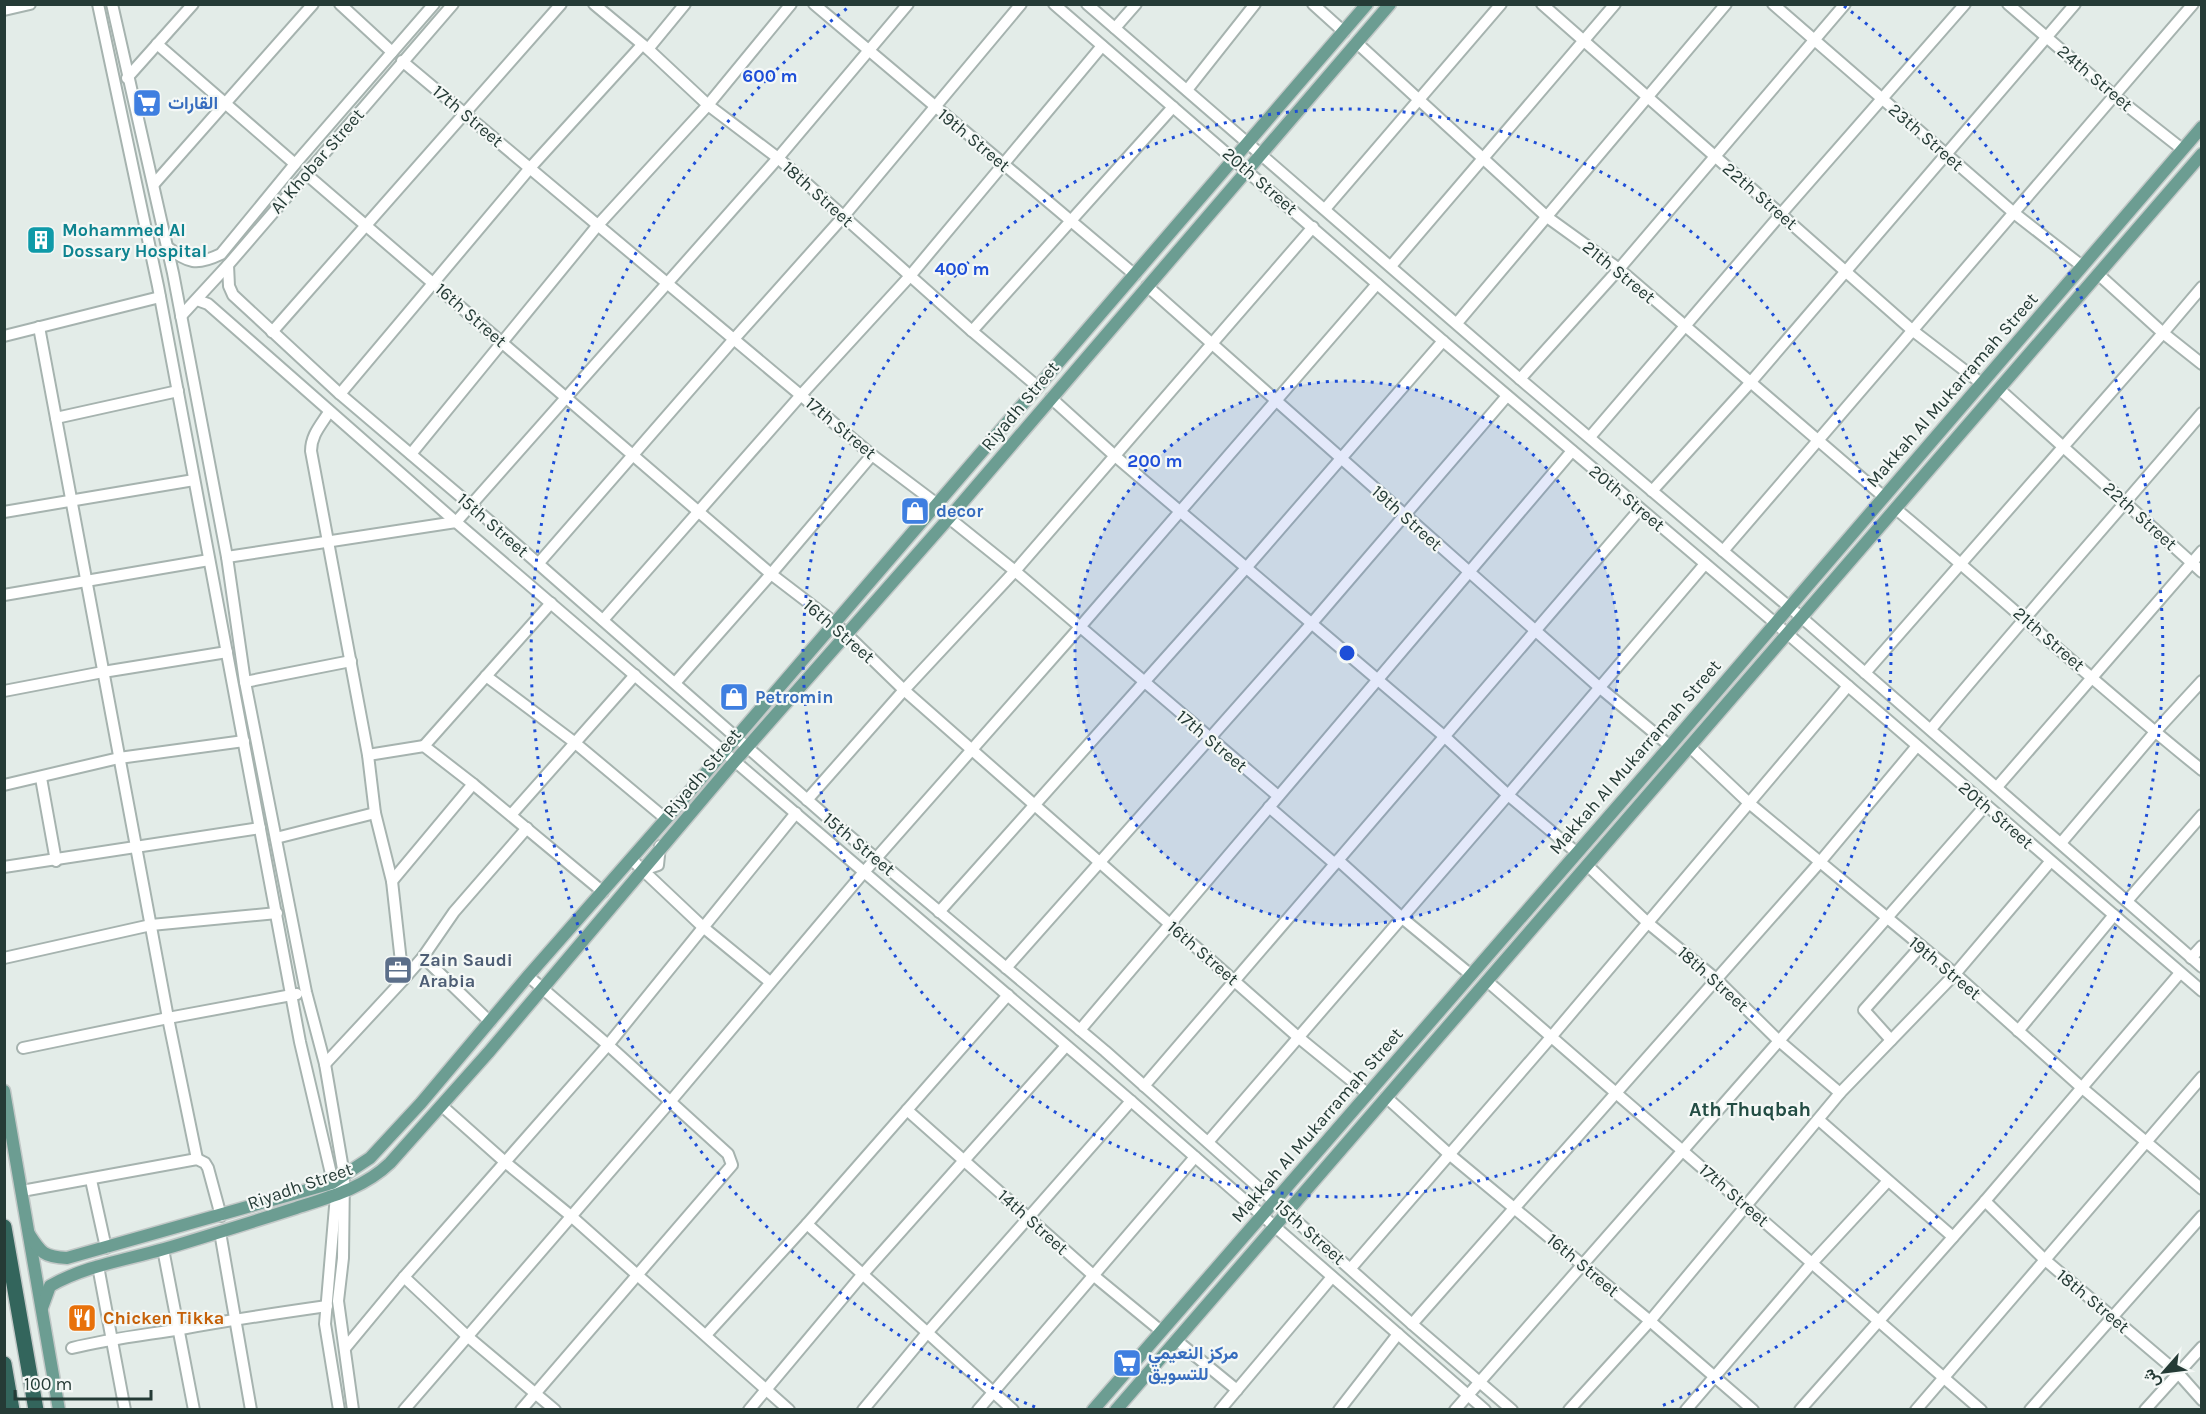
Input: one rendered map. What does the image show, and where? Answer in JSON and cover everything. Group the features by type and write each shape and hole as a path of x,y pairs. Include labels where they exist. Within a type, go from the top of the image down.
{"highway":[{"path":"4,1227 36,1410"},
{"path":"4,1365 12,1410"}],"main road":[{"name":"Riyadh Street","path":"337,1190 344,1174 370,1158 422,1103 528,976 603,892 1367,4"},
{"name":"Riyadh Street","path":"42,1308 50,1286 69,1276 220,1232 377,1176 442,1106 747,746 949,518 1390,4"},
{"name":"Makkah Al Mukarramah Street","path":"1093,1410 1670,746 2202,127"},
{"name":"Makkah Al Mukarramah Street","path":"1116,1410 2097,274 2201,157"},
{"path":"4,1091 59,1410"},
{"name":"Riyadh Street","path":"29,1234 39,1251 51,1257 67,1258 221,1216 337,1190"}],"street":[{"path":"4,10 30,4"},
{"path":"98,4 160,297 292,995 337,1190 343,1258 338,1301 353,1410"},
{"path":"112,4 154,184 181,316 227,557 245,682 306,992 325,1064 344,1174"},
{"path":"128,78 193,4"},
{"path":"154,184 313,4"},
{"path":"339,4 392,52"},
{"name":"Al Khobar Street","path":"167,247 191,262 207,261 220,254 434,4"},
{"name":"Al Khobar Street","path":"181,316 228,266 453,4"},
{"path":"272,332 561,4"},
{"name":"18th Street","path":"594,4 708,105 778,158 1038,387"},
{"path":"403,980 392,881 375,813 368,755 311,442 343,397 434,283 530,168 685,4"},
{"path":"411,454 598,225 708,105 791,4"},
{"name":"19th Street","path":"814,4 1135,275"},
{"path":"227,557 456,522 778,158 908,4"},
{"path":"538,564 843,217 1021,4"},
{"name":"20th Street","path":"1054,4 1572,452 1787,633 2202,991"},
{"name":"20th Street","path":"1087,4 1520,379 1931,729 2202,967"},
{"path":"1115,28 1136,4"},
{"path":"1187,90 1255,4"},
{"path":"1313,4 1344,32"},
{"path":"1325,209 1501,4"},
{"name":"22th Street","path":"1542,4 1912,330 1982,383"},
{"path":"1391,266 1615,4"},
{"path":"1456,323 1726,4"},
{"name":"23th Street","path":"1773,4 2014,213 2082,266"},
{"path":"1520,379 1619,269 1845,4"},
{"path":"1590,437 1780,214 1965,4"},
{"name":"24th Street","path":"2008,4 2116,97 2182,149"},
{"path":"1652,491 1750,383 2075,4"},
{"path":"1723,551 2116,97 2193,4"},
{"name":"21th Street","path":"1357,43 1547,217 1619,269 1884,496"},
{"path":"157,44 295,164"},
{"path":"603,620 801,395 910,276 1102,46"},
{"name":"17th Street","path":"402,61 872,455 937,504 949,518 1015,571 1278,796"},
{"path":"972,331 1173,106"},
{"name":"16th Street","path":"306,174 771,574 835,623 904,690 1298,1037 1368,1094"},
{"path":"244,225 255,234"},
{"path":"807,800 904,690 1015,571 1313,226"},
{"name":"15th Street","path":"228,266 229,286 233,295 343,397 603,620 807,800 1080,1030 1512,1410"},
{"path":"2097,274 2163,333 2202,364"},
{"path":"404,1410 670,1102 876,858 1377,284"},
{"name":"19th Street","path":"1147,286 1469,573 1670,746"},
{"path":"1865,672 2202,287"},
{"path":"4,336 160,297"},
{"name":"15th Street","path":"196,300 208,304 331,414 1195,1156 1485,1410"},
{"path":"242,334 257,317"},
{"path":"39,327 168,1018 197,1159"},
{"path":"939,912 1246,568 1443,341"},
{"name":"22th Street","path":"1999,389 2202,572"},
{"path":"56,418 177,391"},
{"path":"1006,968 1312,623 1508,396"},
{"path":"1051,398 1179,511 1445,736 1576,852"},
{"path":"1931,729 2024,617 2126,503 2202,413"},
{"path":"1080,1030 1572,452"},
{"path":"675,683 872,455"},
{"path":"4,512 194,480"},
{"path":"1144,1086 1640,509"},
{"name":"21th Street","path":"1896,509 2202,770"},
{"path":"1997,787 2202,551"},
{"path":"4,595 209,560"},
{"path":"1208,1142 1509,795 1705,564"},
{"path":"368,755 424,746 551,603"},
{"path":"4,692 103,672 227,652"},
{"path":"245,682 351,661"},
{"path":"511,815 635,675"},
{"path":"486,676 574,742 666,819"},
{"path":"2061,843 2155,732 2202,681"},
{"path":"1351,1268 1552,1036 1848,686"},
{"path":"4,785 119,758 244,741"},
{"path":"424,746 603,892"},
{"path":"1412,1324 1820,862 1917,746"},
{"name":"19th Street","path":"1690,747 1749,803 1955,974 2146,1143 2202,1189"},
{"path":"41,778 56,861"},
{"path":"392,881 473,784"},
{"path":"1455,1410 1986,805"},
{"path":"1269,807 1471,975"},
{"path":"276,838 375,813"},
{"path":"346,1347 404,1277 608,1045 796,813"},
{"path":"2127,901 2202,815"},
{"path":"4,867 56,861 260,828"},
{"path":"325,1064 423,957 454,912 527,828"},
{"path":"631,859 703,927 770,982"},
{"path":"1569,1410 1650,1321 1840,1093 1955,974 2050,862"},
{"name":"18th Street","path":"1587,865 1648,923 1716,979 1778,1040 1840,1093"},
{"path":"4,958 151,925 277,913"},
{"path":"2018,1031 2114,915"},
{"path":"1891,1040 1864,1010 1920,946"},
{"path":"2191,958 2202,946"},
{"path":"423,957 490,1022"},
{"path":"1800,1410 1985,1202 2180,973"},
{"path":"521,1410 732,1165 728,1154 528,976"},
{"name":"17th Street","path":"1487,981 1552,1036 1614,1094 1682,1150 1981,1410"},
{"path":"23,1048 306,992"},
{"path":"706,1335 1008,995"},
{"path":"748,1410 862,1275 1066,1046"},
{"path":"1916,1410 2202,1077"},
{"name":"16th Street","path":"1386,1097 1449,1154 1753,1410"},
{"path":"863,1410 927,1333 1131,1101"},
{"path":"442,1106 571,1216 789,1410"},
{"name":"14th Street","path":"907,1110 1093,1275 1161,1331"},
{"path":"1819,1120 1887,1182 1953,1237"},
{"path":"978,1410 1195,1156"},
{"path":"22,1191 197,1159 205,1163 208,1168 221,1216"},
{"path":"91,1180 106,1248"},
{"path":"1686,1410 1812,1263 1887,1182"},
{"path":"337,1190 325,1324 339,1410"},
{"name":"18th Street","path":"1985,1202 2044,1259 2178,1373 2202,1400"},
{"path":"2030,1410 2202,1216"},
{"path":"807,1224 1013,1410"},
{"path":"220,1232 251,1410"},
{"path":"164,1249 194,1410"},
{"path":"98,1266 125,1410"},
{"path":"404,1277 467,1336 555,1410"},
{"path":"1220,1410 1332,1277"},
{"path":"72,1348 111,1338 327,1306"},
{"path":"1339,1410 1398,1334"},
{"path":"1176,1340 1237,1390"},
{"path":"2145,1410 2202,1347"}],"place":[{"name":"القارات","path":"147,103"},
{"name":"Mohammed Al Dossary Hospital","path":"41,240"},
{"name":"decor","path":"915,511"},
{"name":"Petromin","path":"734,697"},
{"name":"Zain Saudi Arabia","path":"398,970"},
{"name":"Chicken Tikka","path":"82,1318"},
{"name":"مركز النعيمي للتسويق","path":"1127,1363"}],"district":[{"name":"Ath Thuqbah","path":"1750,1109"}]}
